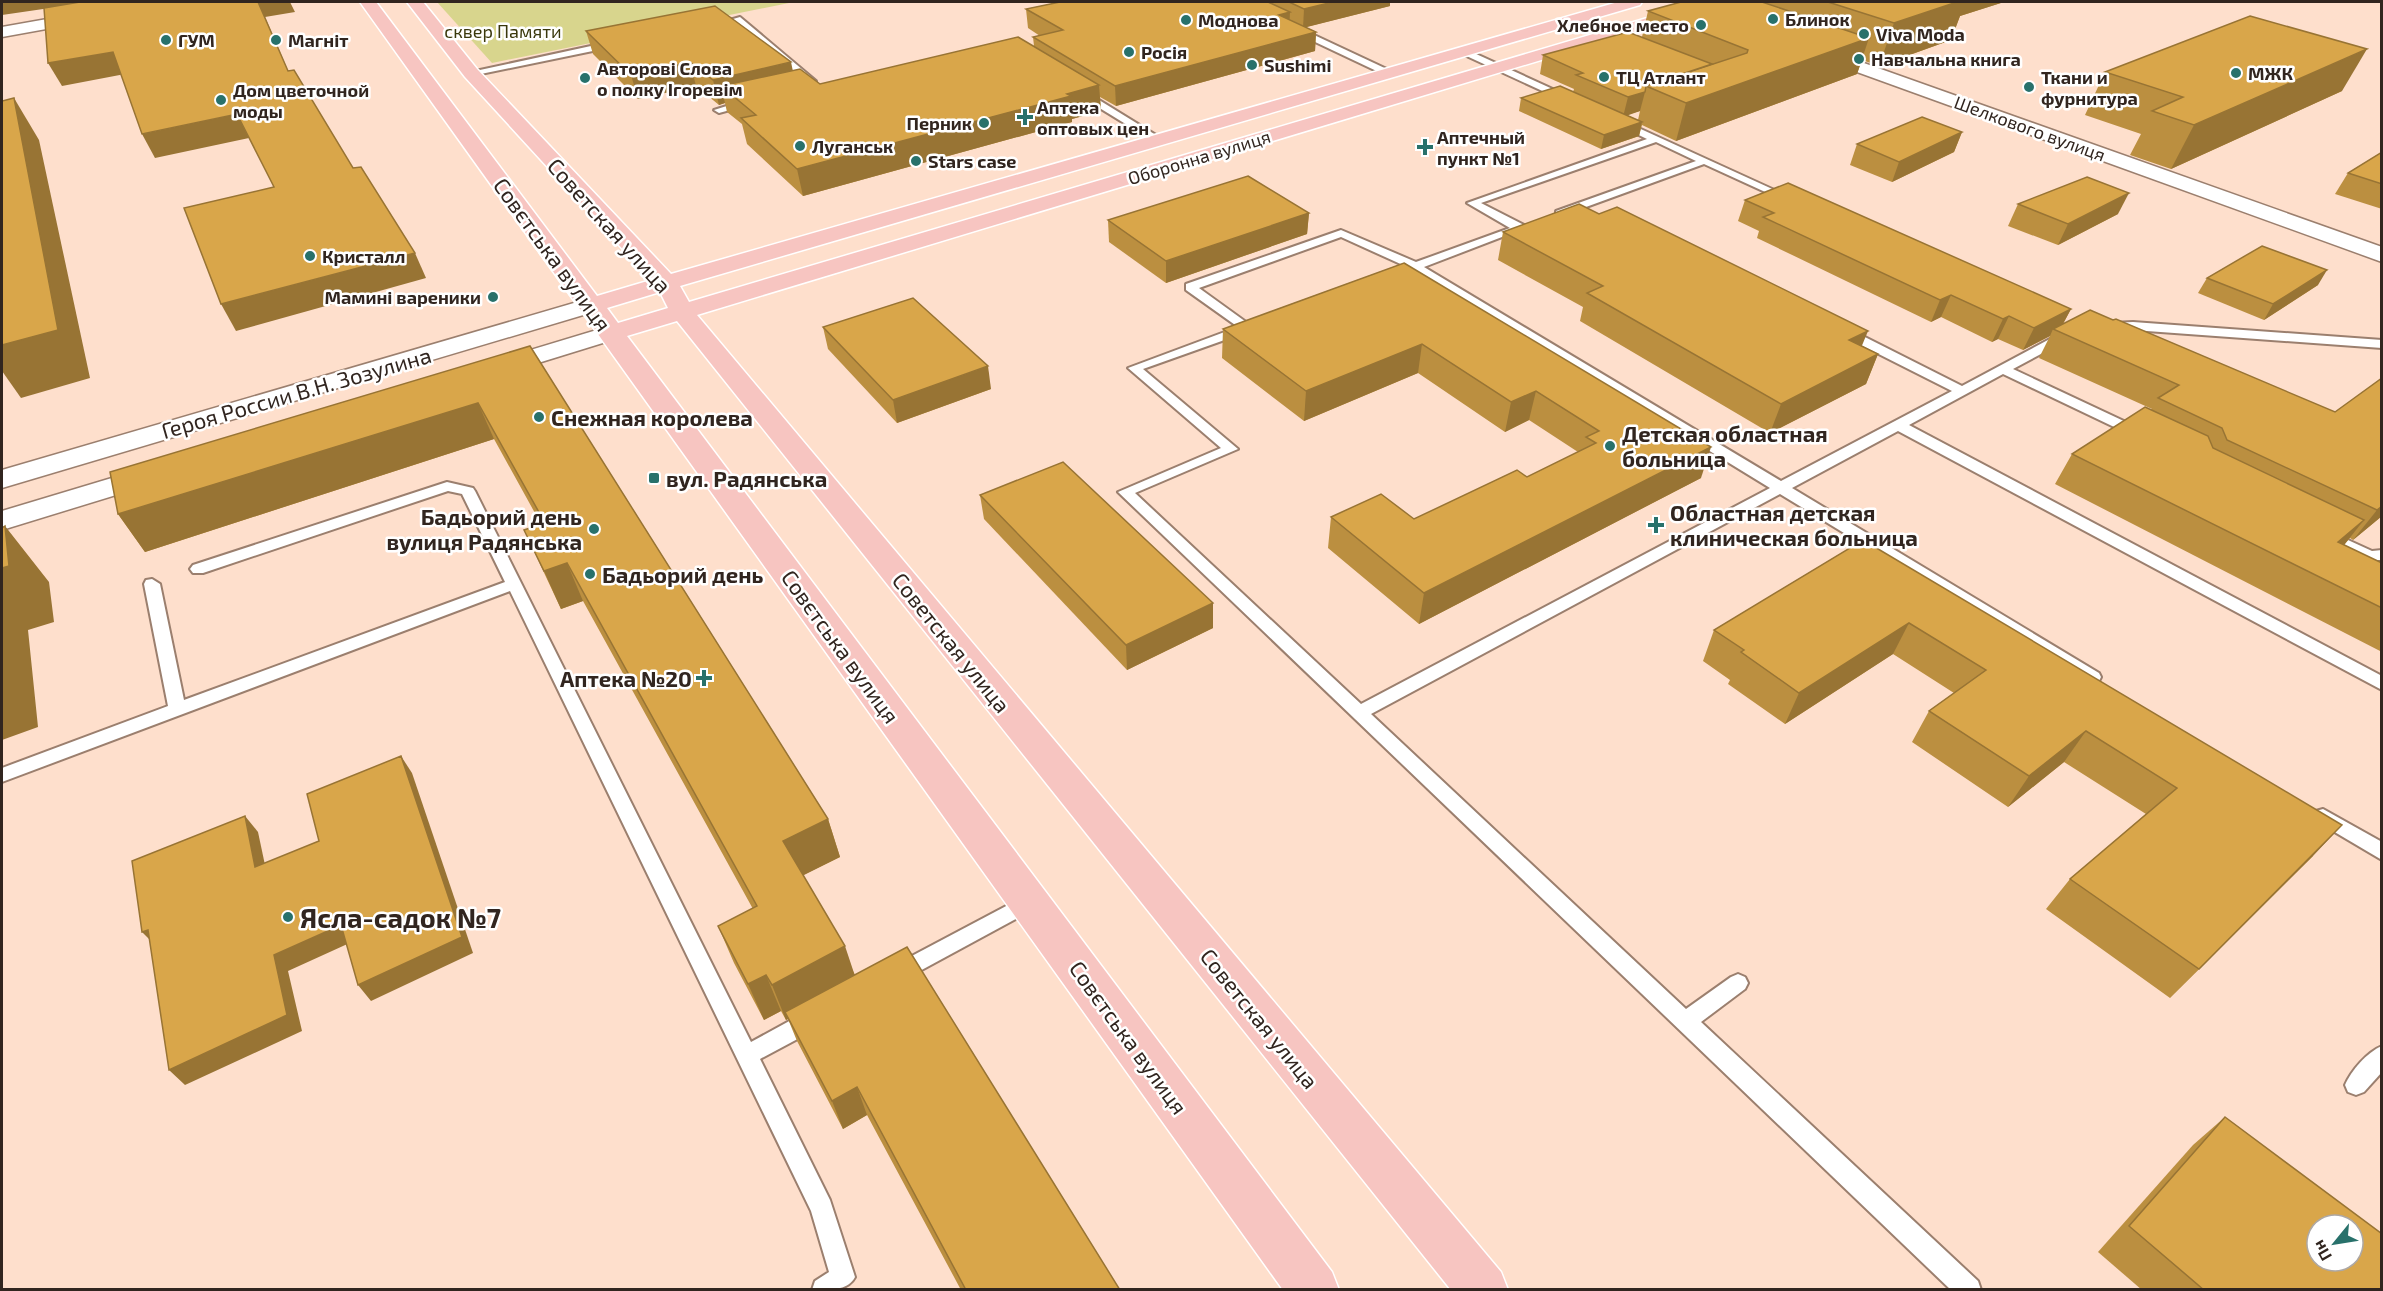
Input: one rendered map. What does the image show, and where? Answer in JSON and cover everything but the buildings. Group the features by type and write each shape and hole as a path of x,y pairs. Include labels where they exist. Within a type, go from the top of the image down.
{"main road":[{"name":"Совєтська вулиця","path":"368,2 1314,1290"},
{"name":"Советская улица","path":"415,2 471,73 667,284 683,313 1483,1290"},
{"name":"Оборонна вулиця","path":"600,319 667,284 1634,2"},
{"name":"Оборонна вулиця","path":"600,319 683,313 1496,67 1687,4 1717,2"}],"street":[{"path":"2,32 168,2"},
{"path":"1687,4 1730,20"},
{"name":"Шелкового вулиця","path":"1797,44 2382,255"},
{"name":"Героя России В.Н. Зозулина","path":"464,378 600,319"},
{"name":"Героя России В.Н. Зозулина","path":"2,479 600,319"},
{"name":"Героя России В.Н. Зозулина","path":"2,521 182,465"}],"lane":[{"path":"705,27 740,20 816,86 806,88"},
{"path":"1289,26 1388,73"},
{"path":"471,73 624,42"},
{"path":"1463,51 1571,101"},
{"path":"1074,88 1159,140"},
{"path":"719,110 762,99"},
{"path":"1611,119 1801,204"},
{"path":"1621,123 1632,120"},
{"path":"1519,228 1472,203 1656,139"},
{"path":"1382,278 1704,160"},
{"path":"1589,203 1610,213"},
{"path":"1969,1290 1125,492 1231,449 1134,368 1252,325 1190,287 1341,233 1415,266 2111,688"},
{"path":"1834,326 1962,391"},
{"path":"2101,327 2133,326 2382,344"},
{"path":"1359,712 2079,328"},
{"path":"2003,369 2154,441"},
{"path":"1898,425 2382,684"},
{"path":"198,569 447,486 468,491 822,1208 843,1277 824,1290"},
{"path":"2317,530 2370,556 2382,555"},
{"path":"152,584 177,709"},
{"path":"2,775 514,584"},
{"path":"2311,809 2382,852"},
{"path":"880,983 1029,902"},
{"path":"1686,1022 1738,982"},
{"path":"747,1055 829,1011"},
{"path":"2356,1085 2382,1056"}],"green space":[{"name":"сквер Памяти","path":"437,2 794,2 492,63"}],"place":[{"name":"Блинок","path":"1773,19"},
{"name":"Моднова","path":"1186,20"},
{"name":"Хлебное место","path":"1701,25"},
{"name":"Viva Moda","path":"1864,34"},
{"name":"ГУМ","path":"166,40"},
{"name":"Магніт","path":"276,40"},
{"name":"Росія","path":"1129,52"},
{"name":"Навчальна книга","path":"1859,59"},
{"name":"Sushimi","path":"1252,65"},
{"name":"МЖК","path":"2236,73"},
{"name":"ТЦ Атлант","path":"1604,77"},
{"name":"Авторові Слова о полку Ігоревім","path":"585,78"},
{"name":"Ткани и фурнитура","path":"2029,87"},
{"name":"Дом цветочной моды","path":"221,100"},
{"name":"Аптека оптовых цен","path":"1025,117"},
{"name":"Перник","path":"984,123"},
{"name":"Луганськ","path":"800,146"},
{"name":"Аптечный пункт №1","path":"1425,147"},
{"name":"Stars case","path":"916,161"},
{"name":"Кристалл","path":"310,256"},
{"name":"Мамині вареники","path":"493,297"},
{"name":"Снежная королева","path":"539,417"},
{"name":"Детская областная больница","path":"1610,446"},
{"name":"вул. Радянська","path":"654,478"},
{"name":"Областная детская клиническая больница","path":"1656,525"},
{"name":"Бадьорий день вулиця Радянська","path":"594,529"},
{"name":"Бадьорий день","path":"590,574"},
{"name":"Аптека №20","path":"704,678"},
{"name":"Ясла-садок №7","path":"288,917"}]}
